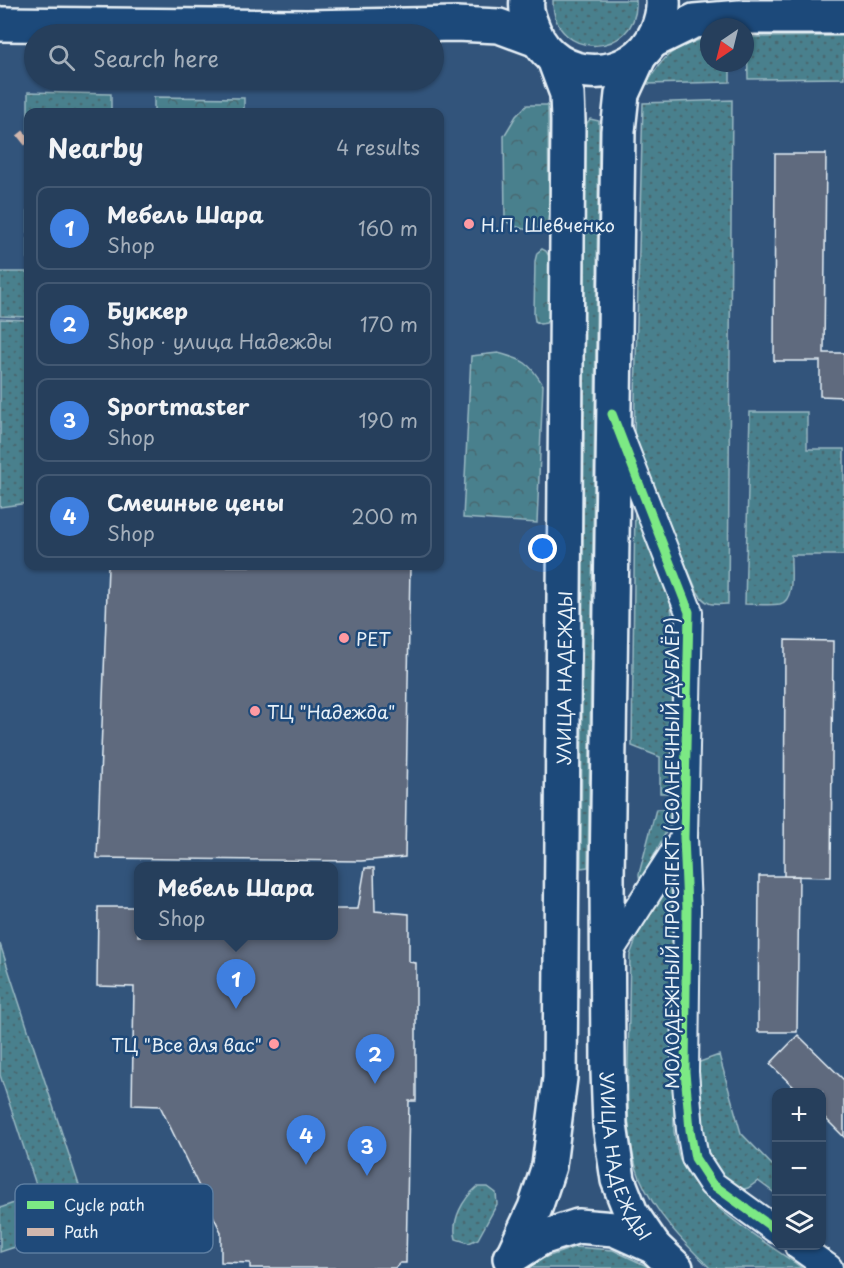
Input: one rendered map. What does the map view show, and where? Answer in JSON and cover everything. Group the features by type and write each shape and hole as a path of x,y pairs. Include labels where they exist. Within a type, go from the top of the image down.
{"main road":[{"name":"УЛИЦА НАДЕЖДЫ","path":"507,1261 535,1208 549,1166 560,1078 568,121 567,94 529,19 527,0"},
{"name":"УЛИЦА НАДЕЖДЫ","path":"663,0 662,19 622,94 618,131 612,414 607,956 610,1125 618,1180 632,1213 665,1258"},
{"path":"444,24 499,26 546,49 581,71 604,72 618,69 646,49 694,21 740,17 844,17"},
{"path":"0,24 24,24"},
{"path":"507,1261 541,1238 578,1226 614,1229 665,1258"}],"street":[{"name":"МОЛОДЕЖНЫЙ ПРОСПЕКТ (СОЛНЕЧНЫЙ ДУБЛЁР)","path":"612,414 689,612 684,837 687,908 685,1072 695,1158 712,1184 772,1226"},
{"path":"607,956 684,837"},
{"path":"805,1250 829,1268"}],"green space":[{"path":"553,0 636,0 634,19 625,33 611,42 596,45 580,43 566,35 556,20"},
{"path":"844,36 844,78 748,79 748,72 754,72 754,37"},
{"path":"700,40 700,72 730,72 730,82 647,84 664,59 686,45"},
{"path":"28,92 111,94 111,108 28,108"},
{"path":"154,97 244,98 244,108 154,108"},
{"path":"732,100 728,604 710,604 697,591 644,467 634,433 643,103"},
{"path":"527,105 548,105 549,213 547,225 535,229 521,229 505,221 504,136 516,116"},
{"path":"590,119 599,121 599,131 588,867 581,868 586,129"},
{"path":"542,249 549,256 549,316 546,323 540,324 535,321 534,314 535,261 537,253"},
{"path":"0,272 24,272 24,317 0,316"},
{"path":"0,319 24,320 24,504 0,507"},
{"path":"498,353 525,363 534,371 543,385 537,523 463,518 471,356"},
{"path":"750,412 807,412 807,449 844,449 844,555 791,555 790,590 785,601 780,604 745,604"},
{"path":"635,499 669,590 672,615 673,793 660,793 660,757 632,746"},
{"path":"656,809 673,809 673,818 640,883 639,874"},
{"path":"670,885 672,895 674,1132 680,1160 689,1176 717,1207 772,1247 772,1250 776,1250 802,1268 710,1268 662,1215 640,1178 635,1164 628,1120 630,955 641,927 663,891"},
{"path":"0,944 79,1184 36,1184 0,1075"},
{"path":"719,1055 741,1133 772,1165 772,1191 758,1181 740,1190 718,1173 712,1165 704,1144 697,1063"},
{"path":"477,1187 488,1187 496,1193 497,1204 478,1239 469,1243 456,1239 455,1225 459,1210"},
{"path":"15,1203 15,1247 0,1252 0,1208"},
{"path":"575,1247 613,1250 651,1268 528,1268 538,1260"}],"building":[{"path":"775,154 826,154 824,353 844,353 844,397 820,396 820,361 774,361"},
{"name":"ТЦ \"Надежда\"","path":"108,570 410,570 405,857 361,861 97,858"},
{"path":"785,640 833,641 831,877 784,876"},
{"name":"ТЦ \"Все для вас\"","path":"365,868 374,868 375,911 409,914 409,962 416,963 416,1101 409,1101 406,1263 400,1263 395,1268 250,1268 250,1263 221,1262 221,1232 213,1215 213,1184 198,1184 160,1106 132,1105 134,987 97,986 98,907 134,907 134,940 338,940 338,909 358,909"},
{"path":"759,876 799,876 797,1032 758,1032"},
{"path":"798,1035 844,1080 844,1137 826,1119 826,1088 795,1088 770,1064"}],"marked path":[{"path":"20,133 24,138"}],"cycle path":[{"path":"612,414 689,612 684,837 687,908 685,1072 695,1158 712,1184 772,1227"}],"place":[{"name":"Н.П. Шевченко","path":"469,224"},
{"name":"РЕТ","path":"344,638"},
{"name":"ТЦ \"Надежда\"","path":"255,711"},
{"name":"Мебель Шара","path":"236,1009"},
{"name":"ТЦ \"Все для вас\"","path":"274,1044"},
{"name":"Буккер","path":"375,1084"},
{"name":"Смешные цены","path":"306,1165"},
{"name":"Sportmaster","path":"367,1176"}]}
